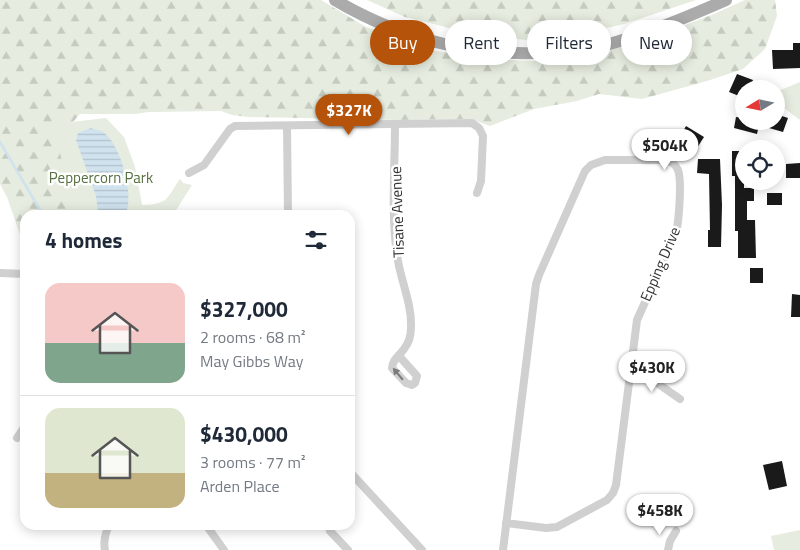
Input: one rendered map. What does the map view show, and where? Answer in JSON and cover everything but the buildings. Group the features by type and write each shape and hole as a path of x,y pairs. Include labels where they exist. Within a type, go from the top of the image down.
{"main road":[{"path":"335,0 389,27 445,45 486,52 536,54 597,47 653,30 726,0"}],"street":[{"path":"189,173 204,165 230,129 235,126 472,123 479,128 482,136 481,181 477,192"},
{"name":"Tisane Avenue","path":"395,124 394,223 396,256 410,314 411,328 409,340 399,356"},
{"path":"287,126 288,210"},
{"name":"Epping Drive","path":"503,550 506,523 533,301 538,275 586,171 591,165 605,160 666,160 673,163 679,174 676,233 637,320 616,484 613,492 607,500 557,527 546,528 506,523"},
{"path":"0,274 20,274"},
{"path":"631,371 644,374 680,399"},
{"path":"17,438 20,434"},
{"path":"355,477 422,550"},
{"path":"105,550 103,544 107,530"},
{"path":"210,530 224,550"},
{"path":"330,531 348,550"},
{"path":"668,550 676,531"}],"green space":[{"path":"0,0 321,0 370,28 370,65 435,65 435,51 445,52 445,65 517,65 517,60 527,61 527,65 611,65 611,50 621,47 621,65 692,65 692,22 745,0 775,0 777,16 765,49 743,69 642,99 599,94 577,101 534,109 490,126 470,119 397,120 249,117 232,115 221,111 80,114 65,131 89,210 20,210 20,235 7,197 0,184"},
{"path":"367,0 696,0 636,20 621,20 621,25 611,27 611,20 527,20 527,40 517,39 517,20 445,20 445,27 435,24 435,20 417,20 405,17"},
{"path":"800,82 800,120 785,109 785,88"},
{"name":"Peppercorn Park","path":"106,118 124,137 135,167 142,205 162,202 169,196 180,179 183,183 192,185 176,210 74,210 55,132 63,123"},
{"path":"800,530 800,550 774,550 771,536"}],"water":[{"path":"91,128 102,131 115,146 127,180 127,210 98,210 96,196 76,140 78,133"}],"waterway":[{"path":"0,142 40,210"}]}
